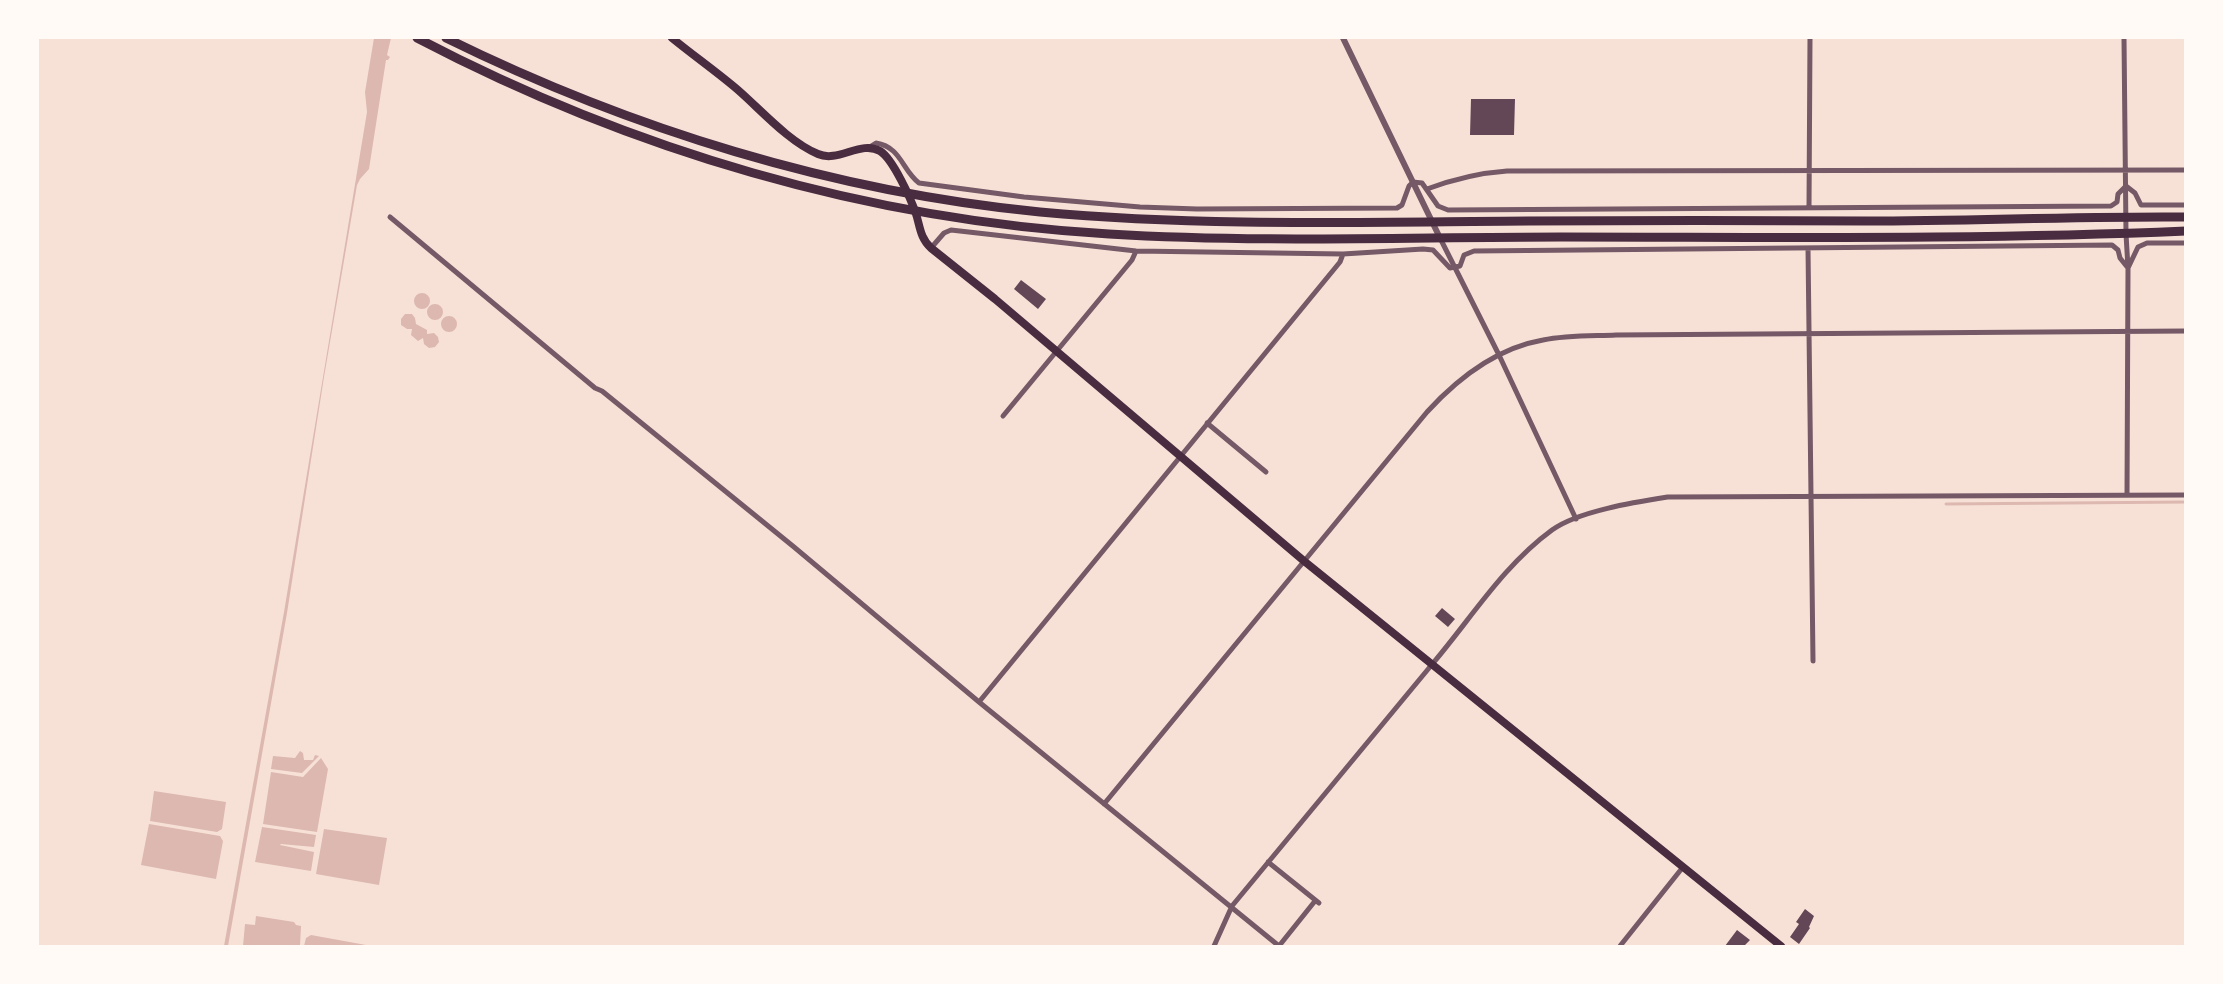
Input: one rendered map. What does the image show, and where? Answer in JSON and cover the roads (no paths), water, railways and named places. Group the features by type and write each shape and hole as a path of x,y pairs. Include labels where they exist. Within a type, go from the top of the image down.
{"highway":[{"path":"417,38 544,99 669,147 792,184 915,211 1024,226 1107,234 1246,239 1996,236 2186,231"},
{"path":"446,38 512,70 649,125 702,142 833,177 906,192 1040,212 1209,220 1432,221 1867,221 2127,216 2186,217"}],"main road":[{"path":"672,38 736,88 802,146 820,155 829,156 868,148 880,151 887,157 906,192 915,211 922,237 931,248 1304,561 1780,946"}],"street":[{"path":"1344,38 1440,238 1499,355 1576,519"},
{"path":"1809,206 1810,38"},
{"path":"2124,38 2128,268 2127,496"},
{"path":"868,148 876,143 891,148 904,162 912,178 919,183 1024,197 1140,207 1197,209 1397,208 1402,205 1409,186 1413,182"},
{"path":"1427,189 1459,177 1484,172 1507,171 2186,170"},
{"path":"1413,182 1422,183 1438,206 1448,210 1809,206 2111,206 2117,202 2118,194 2126,186"},
{"path":"2126,186 2134,193 2140,205 2186,205"},
{"path":"390,217 595,388 602,391 787,541 978,702 1279,946 1317,902 1268,862"},
{"path":"931,248 944,233 951,230 1136,251 1343,254 1423,249 1432,250 1446,266 1456,268 1460,266 1464,255 1474,251 2112,246 2118,250 2120,258 2128,268"},
{"path":"2128,268 2138,247 2147,242 2186,243"},
{"path":"1808,248 1813,661"},
{"path":"1003,416 1132,260 1136,251"},
{"path":"978,702 1340,262 1343,254"},
{"path":"1104,804 1448,390 1499,355 1524,344 1560,337 1810,333 2186,331"},
{"path":"1207,423 1266,472"},
{"path":"1214,946 1232,906 1433,664 1495,586 1523,555 1554,529 1576,519 1627,503 1668,497 2186,495"},
{"path":"1620,946 1683,867"}],"waterway":[{"path":"1946,504 2186,502"}]}
